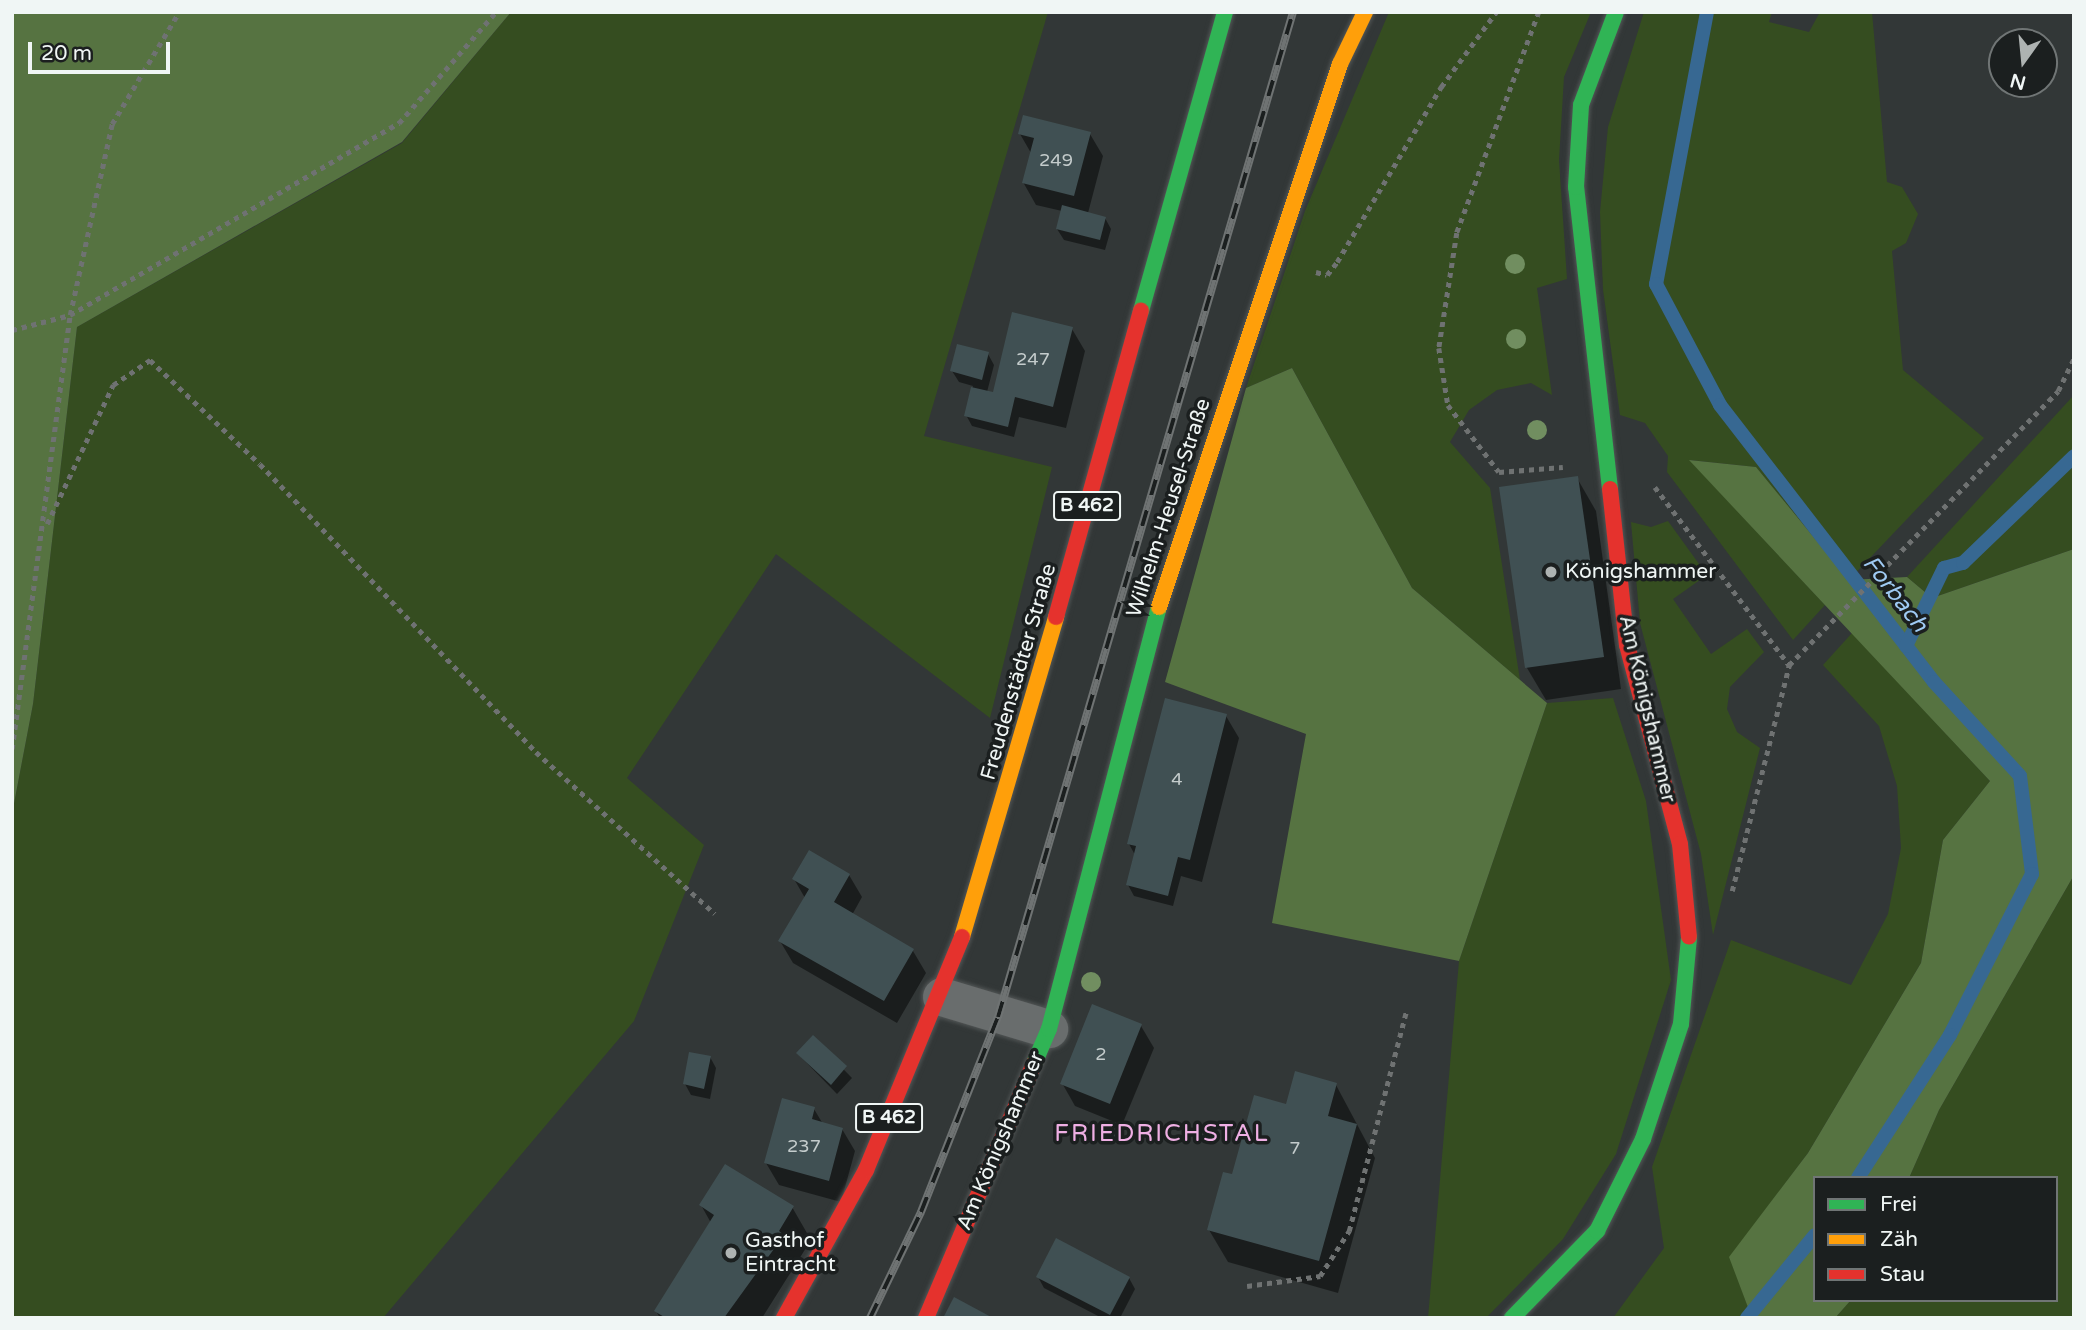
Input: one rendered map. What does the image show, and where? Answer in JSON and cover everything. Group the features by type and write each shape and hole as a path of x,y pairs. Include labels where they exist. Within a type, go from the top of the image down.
{"street":[{"name":"Freudenstädter Straße","path":"784,1318 866,1170 942,997 993,843 1226,12"},
{"name":"Wilhelm-Heusel-Straße","path":"1049,1029 1174,550 1340,64 1365,12"},
{"name":"Am Königshammer","path":"1512,1318 1597,1231 1643,1139 1681,1024 1690,930 1680,844 1627,645 1576,187 1581,105 1616,12"},
{"name":"Am Königshammer","path":"926,1318 1049,1029 942,997"}],"path":[{"path":"12,749 47,524 70,315 112,124 179,12"},
{"path":"12,330 70,315 399,123 496,12"},
{"path":"1320,262 1321,277 1336,262 1441,87 1496,12"},
{"path":"1728,902 1789,665 2058,391 2074,358"},
{"path":"47,524 113,385 150,360 260,464 536,752 715,914"},
{"path":"1247,1286 1320,1276 1349,1231 1407,1009"}],"green space":[{"path":"12,12 511,12 402,142 77,327 33,704 12,814"},
{"path":"511,12 1048,12 924,436 1052,467 990,718 776,554 627,778 704,845 634,1021 383,1318 12,1318 12,814 33,704 77,327 402,143"},
{"path":"1389,12 1591,12 1564,77 1559,160 1567,279 1537,288 1552,395 1531,383 1497,390 1469,410 1450,442 1490,488 1520,680 1412,588 1292,368 1246,388 1305,211"},
{"path":"1644,12 1772,12 1769,22 1809,32 1820,12 1872,12 1887,182 1902,187 1918,214 1906,243 1892,251 1903,370 1984,438 1849,580 1756,467 1690,460 1825,605 1793,640 1667,472 1668,456 1645,423 1620,415 1603,290 1600,212 1608,127"},
{"path":"1292,368 1412,588 1547,703 1459,961 1272,923 1306,734 1165,682 1246,388"},
{"path":"2074,395 2074,549 1932,598 1907,577"},
{"path":"1689,460 1756,467 1849,580 1907,577 1932,598 2074,549 2074,875 1939,1110 1910,1176 1813,1176 1813,1302 1849,1302 1835,1318 1752,1318 1729,1257 1808,1153 1921,963 1943,840 1990,781"},
{"path":"1668,521 1707,575 1673,599 1711,654 1747,629 1764,652 1730,687 1727,709 1737,732 1760,748 1713,935 1701,854 1640,623 1631,522 1651,527"},
{"path":"1852,633 1990,781 1943,840 1921,963 1808,1153 1730,1257 1752,1318 1613,1318 1664,1248 1652,1167 1731,940 1851,985 1888,914 1901,848 1897,786 1879,726 1823,665"},
{"path":"1613,698 1646,801 1671,980 1616,1154 1563,1239 1486,1318 1428,1318 1459,961 1547,703"},
{"path":"2074,875 2074,1318 1835,1318 1849,1302 2058,1302 2058,1176 1910,1176 1939,1110"}],"building":[{"path":"1023,115 1091,132 1074,196 1022,183 1034,138 1018,134"},
{"path":"1062,205 1106,217 1100,240 1056,229"},
{"path":"1012,312 1073,327 1053,407 1015,397 1008,427 964,416 971,387 993,392"},
{"path":"957,344 989,352 982,380 950,371"},
{"name":"Königshammer","path":"1578,476 1604,657 1525,668 1499,487"},
{"path":"1165,698 1227,714 1190,860 1178,857 1168,896 1126,885 1136,846 1127,844"},
{"path":"809,850 850,874 834,902 914,949 884,1001 778,941 809,889 792,879"},
{"path":"1092,1004 1142,1024 1110,1104 1060,1084"},
{"path":"813,1035 847,1066 831,1085 796,1053"},
{"path":"689,1052 711,1056 704,1089 683,1084"},
{"path":"1295,1071 1337,1083 1328,1116 1357,1124 1319,1261 1207,1230 1223,1172 1232,1174 1254,1095 1286,1104"},
{"path":"782,1098 815,1107 812,1119 843,1128 829,1181 764,1163"},
{"name":"Gasthof Eintracht","path":"725,1164 794,1206 779,1231 784,1235 724,1318 666,1318 654,1311 714,1215 699,1205"},
{"path":"1056,1238 1130,1277 1110,1315 1036,1277"},
{"path":"954,1297 993,1318 943,1318"}],"waterway":[{"name":"Forbach","path":"1707,12 1656,284 1720,405 1934,682 2020,776 2032,874 1950,1035 1859,1176"},
{"path":"1906,646 1944,568 1963,563 2074,456"},
{"name":"Forbach","path":"1747,1318 1813,1237"}],"railway":[{"path":"870,1318 921,1212 998,1017 1293,12"}],"traffic: fast":[{"path":"1141,311 1225,12"},
{"path":"1610,489 1576,187 1581,105 1616,12"},
{"path":"1034,1064 1049,1029 1159,607"},
{"path":"1512,1318 1597,1231 1643,1139 1681,1024 1689,937"}],"traffic: slow":[{"path":"1159,607 1340,64 1365,12"},
{"path":"962,937 1056,617"}],"traffic: jam":[{"path":"1056,617 1141,311"},
{"path":"1610,489 1627,645 1680,844 1689,937"},
{"path":"784,1318 866,1170 962,937"},
{"path":"926,1318 1034,1064"}],"place":[{"name":"Königshammer","path":"1551,572"},
{"name":"Gasthof Eintracht","path":"731,1253"}],"district":[{"name":"FRIEDRICHSTAL","path":"1162,1134"}]}
